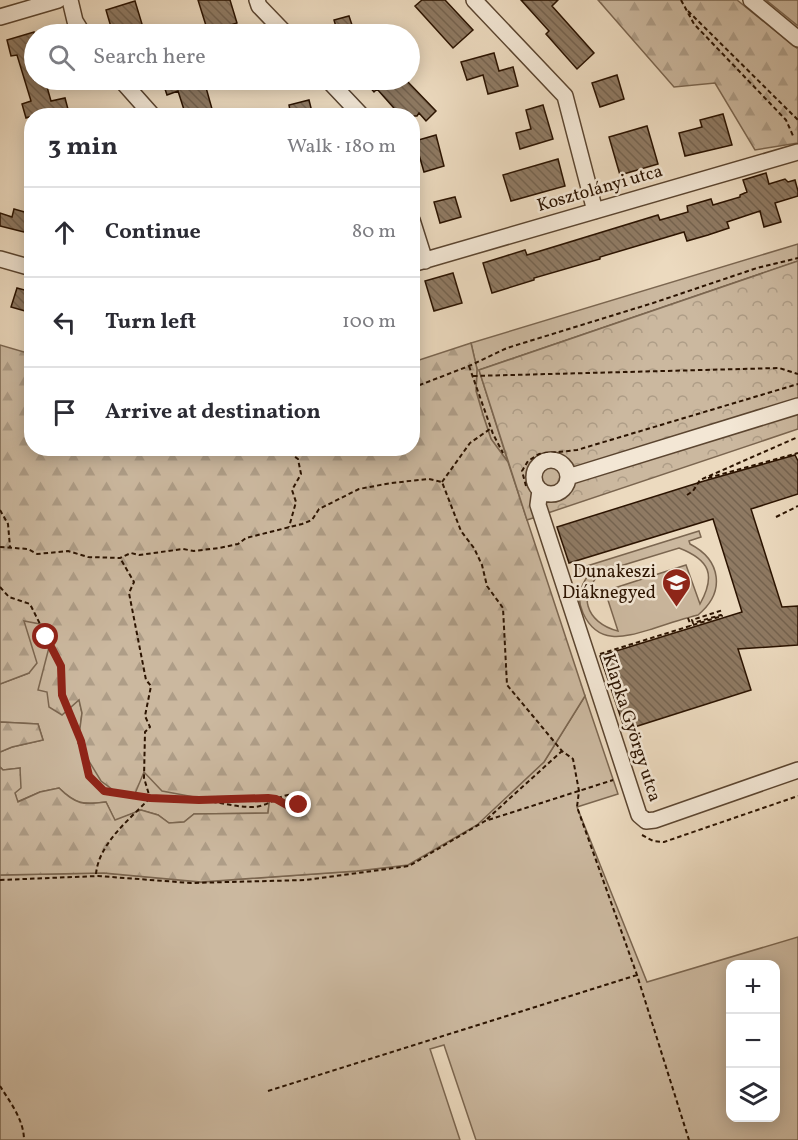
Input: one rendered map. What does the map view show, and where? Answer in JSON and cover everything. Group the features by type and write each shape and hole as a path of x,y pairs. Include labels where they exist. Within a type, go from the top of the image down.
{"street":[{"path":"0,17 58,0"},
{"path":"70,0 77,24"},
{"path":"257,0 259,6 276,24"},
{"path":"474,0 565,96 596,211"},
{"path":"751,0 798,39"},
{"path":"130,90 146,108"},
{"path":"337,90 354,108"},
{"name":"Kosztolányi utca","path":"420,262 596,211 796,145"},
{"path":"0,259 24,266"},
{"path":"534,491 556,493 564,487 568,477 798,406"},
{"name":"Klapka György utca","path":"568,477 560,462 554,460 543,462 534,475 537,486 534,491 644,828 655,820 798,770"}],"path":[{"path":"679,0 798,120"},
{"path":"685,7 694,24 786,120 796,145"},
{"path":"420,385 507,348 757,268 798,258"},
{"path":"469,366 491,428 503,453"},
{"path":"472,376 779,368 798,374"},
{"path":"534,491 522,471 528,461 539,454 578,450 798,385"},
{"path":"442,482 470,443 491,428"},
{"path":"687,495 693,491 700,480 798,437"},
{"path":"700,480 798,453"},
{"path":"289,527 296,502 292,490 301,474 298,459 294,456"},
{"path":"0,547 28,549 37,554 68,551 88,557 120,558 131,553 139,555 183,549 194,551 219,548 312,520 319,509 359,489 429,479 442,482"},
{"path":"442,482 461,531 474,548 482,565 487,586 503,608 507,685 562,751 573,759 579,791 577,807 637,975 690,1140"},
{"path":"776,517 798,506"},
{"path":"0,510 8,524 10,548"},
{"path":"120,558 134,582 129,593 146,680 151,686 145,716 150,727 145,732 144,778 150,798"},
{"path":"0,587 9,597 30,604 61,666 62,695 81,741 89,776 104,791 150,798 199,800 268,798 276,799 294,809 301,800 296,794 284,794 276,799 255,807 199,800"},
{"path":"600,654 722,616 693,623 692,620 723,610"},
{"path":"688,618 691,626"},
{"path":"0,880 98,876 191,883 306,880 409,866 485,821 562,751"},
{"path":"485,821 613,780"},
{"path":"644,828 653,841 664,842 798,796"},
{"path":"96,874 97,861 114,836 150,798"},
{"path":"268,1092 637,975"},
{"path":"0,1086 16,1112 24,1132 24,1140"}],"green space":[{"path":"598,0 737,0 798,49 798,143 755,150 715,83 674,87"},
{"path":"766,0 798,0 798,26"},
{"path":"798,244 798,261 479,370 508,462 491,439 476,391 477,369 471,343"},
{"path":"798,261 798,429 527,520 479,370"},
{"path":"471,343 477,369 476,391 483,415 491,439 508,462 585,696 544,762 477,825 408,865 357,871 201,882 104,873 0,875 0,767 3,770 20,768 21,788 15,793 18,802 40,792 59,788 75,801 106,802 115,820 141,810 158,815 169,823 184,822 194,814 268,813 270,796 194,797 162,791 144,772 134,796 116,792 101,781 78,743 82,713 79,700 62,715 49,707 47,692 38,690 53,632 51,626 24,621 37,663 29,673 0,684 0,345 24,352 24,456 420,456 420,360"},
{"path":"699,531 701,537 689,541 714,567 716,587 707,606 698,615 632,635 604,635 596,631 589,623 580,602 583,583 589,574 577,577 574,570","holes":["679,548 703,563 709,577 700,604 686,565 605,591 618,631 607,627 592,614 587,598 589,589 604,571"]},
{"path":"24,620 51,626 79,699 82,713 78,743 194,797 270,795 268,813 194,814 184,822 169,823 158,815 141,810 115,821 106,802 80,802 59,788 40,792 17,802 15,793 20,768 3,770 0,767 0,752 43,740 38,724 0,722 0,684 29,673"},
{"path":"585,696 618,794 577,807 647,982 798,937 798,1140 476,1140 444,1045 430,1049 460,1140 0,1140 0,875 104,873 201,882 357,871 408,865 544,762"},
{"path":"0,722 38,724 43,740 0,752"}],"building":[{"path":"198,0 230,0 237,23 206,24"},
{"path":"422,0 445,0 473,30 453,48 415,6"},
{"path":"521,0 558,0 552,6 594,53 577,69 546,34 549,31"},
{"path":"135,1 142,24 110,24 106,10"},
{"path":"349,16 352,24 335,24 334,20"},
{"path":"24,35 24,78 17,55 11,56 7,40"},
{"path":"494,53 499,71 513,67 518,86 488,94 483,75 467,80 461,62"},
{"path":"617,75 624,99 600,107 592,83"},
{"path":"28,90 48,90 51,101 65,98 68,108 24,108 24,111 22,104 31,101"},
{"path":"165,90 207,90 212,108 183,108 178,91 167,95"},
{"path":"378,90 416,90 436,111 426,121 420,114 420,108 394,108"},
{"path":"309,100 311,108 290,108 289,105"},
{"path":"543,105 553,139 520,149 516,133 531,129 526,110"},
{"path":"723,114 732,145 685,156 679,133 702,127 700,120"},
{"path":"647,126 658,164 620,175 609,137"},
{"path":"436,135 444,166 424,172 420,158 420,140"},
{"path":"558,159 565,186 511,201 503,175"},
{"path":"766,173 769,184 785,179 788,182 795,180 798,196 775,203 781,222 764,227 760,211 727,222 729,228 708,235 687,241 684,232 492,293 483,263 525,250 527,255 658,215 660,220 688,212 687,206 711,199 713,205 740,197 747,192 743,180"},
{"path":"455,197 461,217 440,223 434,202"},
{"path":"14,209 24,212 24,232 0,226 0,213 12,217"},
{"path":"453,273 462,303 434,311 425,281"},
{"path":"17,288 24,290 24,311 11,307"},
{"path":"795,455 798,461 798,494 751,509 782,607 798,606 798,645 738,649 751,690 625,730 600,656 742,612 713,519 569,563 557,527"}],"place":[{"name":"Dunakeszi Diáknegyed","path":"677,608"}],"route":[{"path":"46,637 61,666 62,695 81,741 89,776 104,791 150,798 199,800 268,798 276,799 294,809 299,805"}]}
